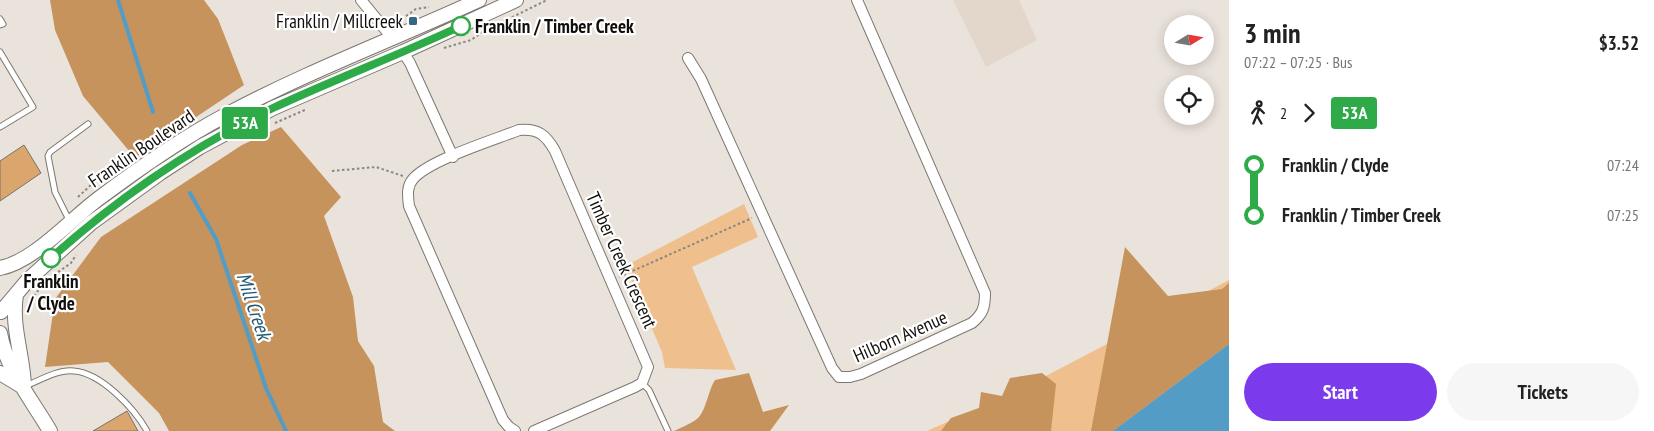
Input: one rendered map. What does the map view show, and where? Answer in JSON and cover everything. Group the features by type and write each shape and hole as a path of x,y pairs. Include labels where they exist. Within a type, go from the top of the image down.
{"main road":[{"name":"Franklin Boulevard","path":"0,268 16,264 31,255 70,221 159,155 214,122 271,92 479,0"},
{"name":"Franklin Boulevard","path":"0,313 45,264 91,223 160,173 200,147 273,108 403,52 516,0"},
{"path":"0,294 0,313"},
{"path":"16,295 14,312 23,364 24,387"},
{"path":"0,333 3,348 50,431"},
{"path":"0,373 24,387"}],"street":[{"path":"361,0 392,39"},
{"name":"Hilborn Avenue","path":"688,58 701,79 825,356 839,377 861,374 972,323 981,316 985,306 985,293 857,0"},
{"path":"403,52 410,63 453,157"},
{"name":"Timber Creek Crescent","path":"412,180 427,167 519,130 530,129 541,132 555,151 646,359 647,375 642,383"},
{"path":"412,180 409,185 409,206 504,420 515,431"},
{"path":"534,431 642,383"}],"lane":[{"path":"0,19 3,24 0,25"},
{"path":"0,52 33,107 0,127"},
{"path":"70,221 55,192 48,156 50,152 88,124"},
{"path":"24,387 50,376 74,370 94,377 121,398 146,431"},
{"path":"642,383 649,390 668,431"}],"path":[{"path":"438,50 479,36 484,31 547,0"},
{"path":"401,20 416,9 433,7"},
{"path":"274,123 310,107"},
{"path":"332,171 376,167 412,180"},
{"path":"611,280 762,214"},
{"path":"47,278 71,263 78,252"},
{"path":"38,290 43,284"}],"shaded area":[{"path":"50,0 204,0 218,19 244,85 135,158 83,96 55,30"},
{"path":"953,0 1019,0 1037,40 986,67"},
{"path":"281,127 341,197 324,216 353,297 358,341 374,366 383,422 395,431 169,431 159,413 108,362 45,367 55,299 101,237 242,145"},
{"path":"744,204 758,237 692,267 736,370 665,368 662,352 625,266"},
{"path":"1125,247 1168,296 1222,289 1229,283 1229,344 1113,431 1091,431"},
{"path":"1229,280 1229,431 927,431 1025,387"},
{"path":"749,373 763,412 789,405 770,431 674,431 699,417 715,380"},
{"path":"1042,373 1056,384 1051,431 941,431 951,418 979,408 981,392 1002,396 1010,378"}],"water":[{"path":"1229,344 1229,431 1113,431"}],"building":[{"path":"24,145 41,173 0,201 0,161"},
{"path":"127,411 138,431 93,431"}],"waterway":[{"name":"Mill Creek","path":"118,0 153,112"},
{"name":"Mill Creek","path":"190,193 216,239 266,388 286,431"}],"bus line":[{"name":"53A","path":"51,258 91,223 160,173 200,147 273,108 461,26"}],"place":[{"name":"Franklin / Millcreek","path":"413,21"},
{"name":"Franklin / Timber Creek","path":"461,26"},
{"name":"Franklin / Clyde","path":"51,258"}]}
